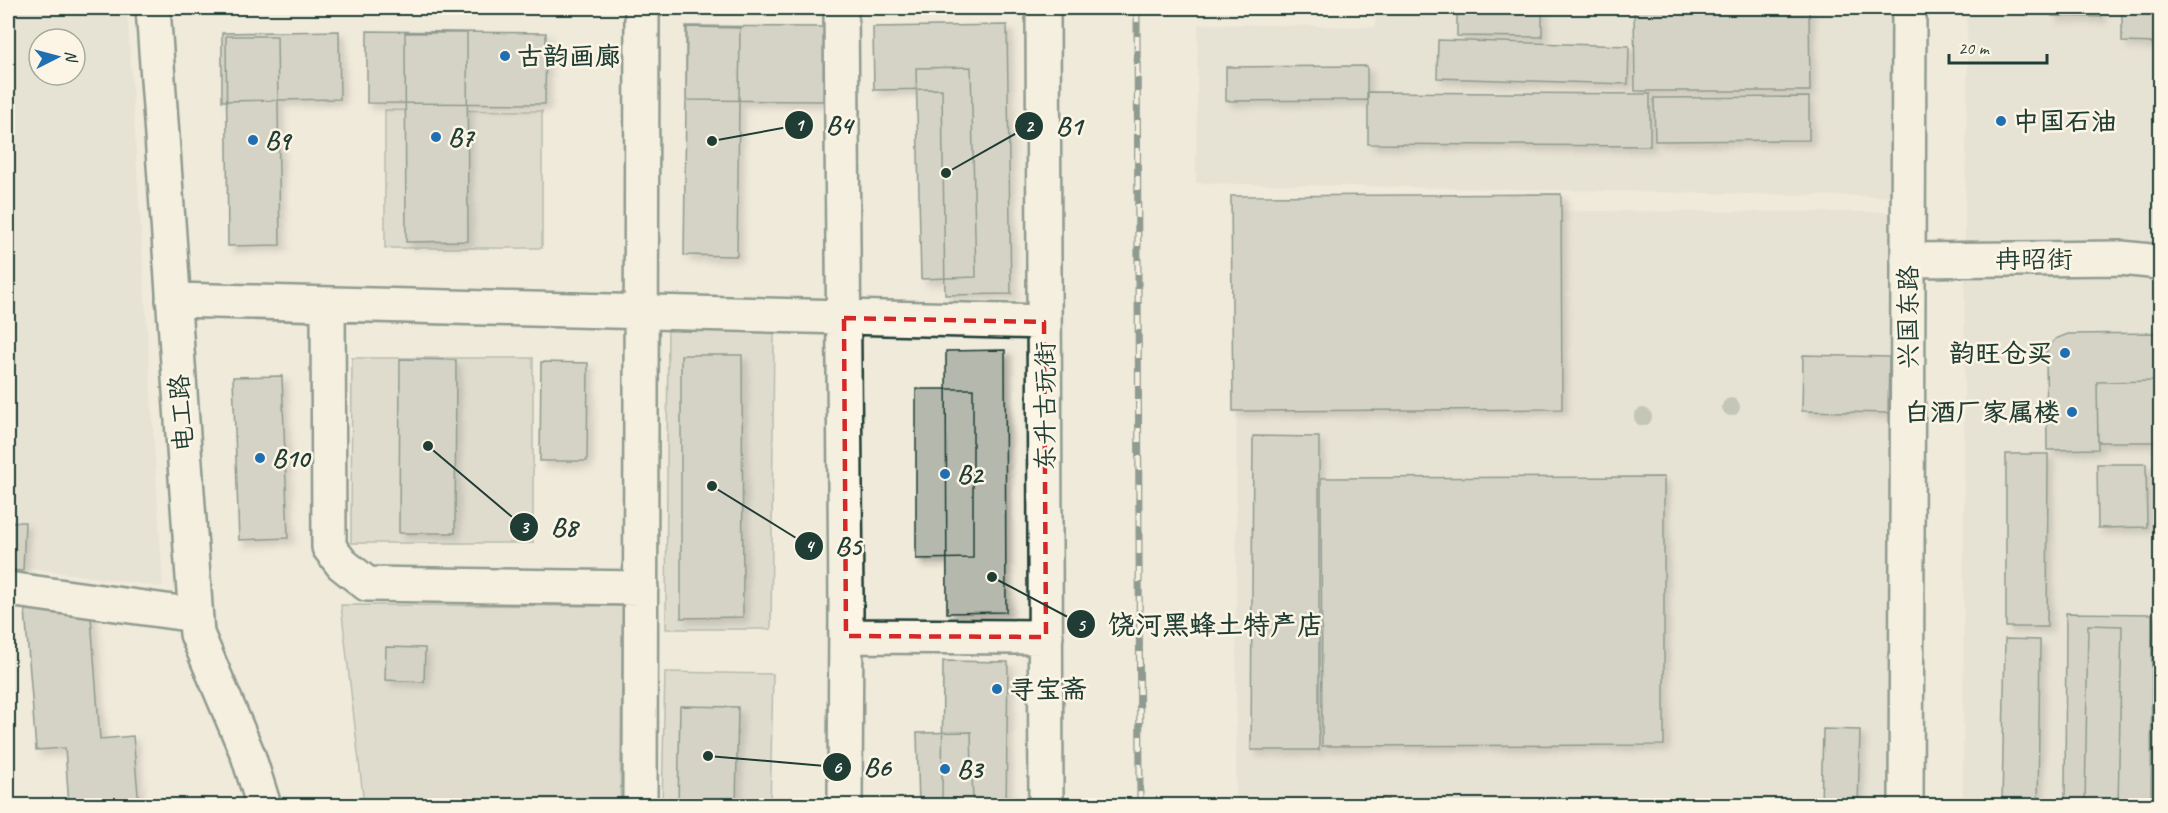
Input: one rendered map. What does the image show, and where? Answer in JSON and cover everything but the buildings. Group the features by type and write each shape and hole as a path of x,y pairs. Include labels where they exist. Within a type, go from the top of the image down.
{"street":[{"name":"电工路","path":"153,8 197,634 248,755 264,806"},
{"path":"640,806 642,8"},
{"path":"841,8 846,636 845,806"},
{"name":"东升古玩街","path":"1043,8 1046,806"},
{"name":"兴国东路","path":"1906,806 1908,8"},
{"name":"冉昭街","path":"1908,260 2121,258 2160,262"},
{"path":"173,300 1044,322"},
{"path":"328,304 329,547 342,564 367,584 641,588"},
{"path":"8,589 195,615"},
{"path":"846,636 1046,637"}],"highlighted area":[{"path":"844,318 1044,322 1046,637 846,636"}],"shaded area":[{"path":"8,8 127,8 163,587 8,565"},
{"path":"1376,8 1907,8 1904,197 1196,183 1198,24 1375,27"},
{"path":"1966,8 2160,8 2160,805 1963,806 1965,206 1968,53"},
{"path":"385,110 542,111 542,248 385,248"},
{"path":"1237,210 1894,212 1893,805 1236,806"},
{"path":"668,328 774,330 771,629 666,629"},
{"path":"352,358 533,358 533,543 351,543"},
{"path":"341,605 623,606 620,805 364,805"},
{"path":"665,672 773,674 770,805 662,806"}],"railway":[{"path":"1137,8 1140,806"}],"place":[{"name":"古韵画廊","path":"505,56"},
{"name":"中国石油","path":"2001,121"},
{"name":"B7","path":"436,137"},
{"name":"B9","path":"253,140"},
{"name":"B4","path":"712,141"},
{"name":"B1","path":"946,173"},
{"name":"韵旺仓买","path":"2065,353"},
{"name":"白酒厂家属楼","path":"2072,412"},
{"name":"B8","path":"428,446"},
{"name":"B10","path":"260,458"},
{"name":"B2","path":"945,474"},
{"name":"B5","path":"712,486"},
{"name":"饶河黑蜂土特产店","path":"992,577"},
{"name":"寻宝斋","path":"997,689"},
{"name":"B6","path":"708,756"},
{"name":"B3","path":"945,769"}]}
